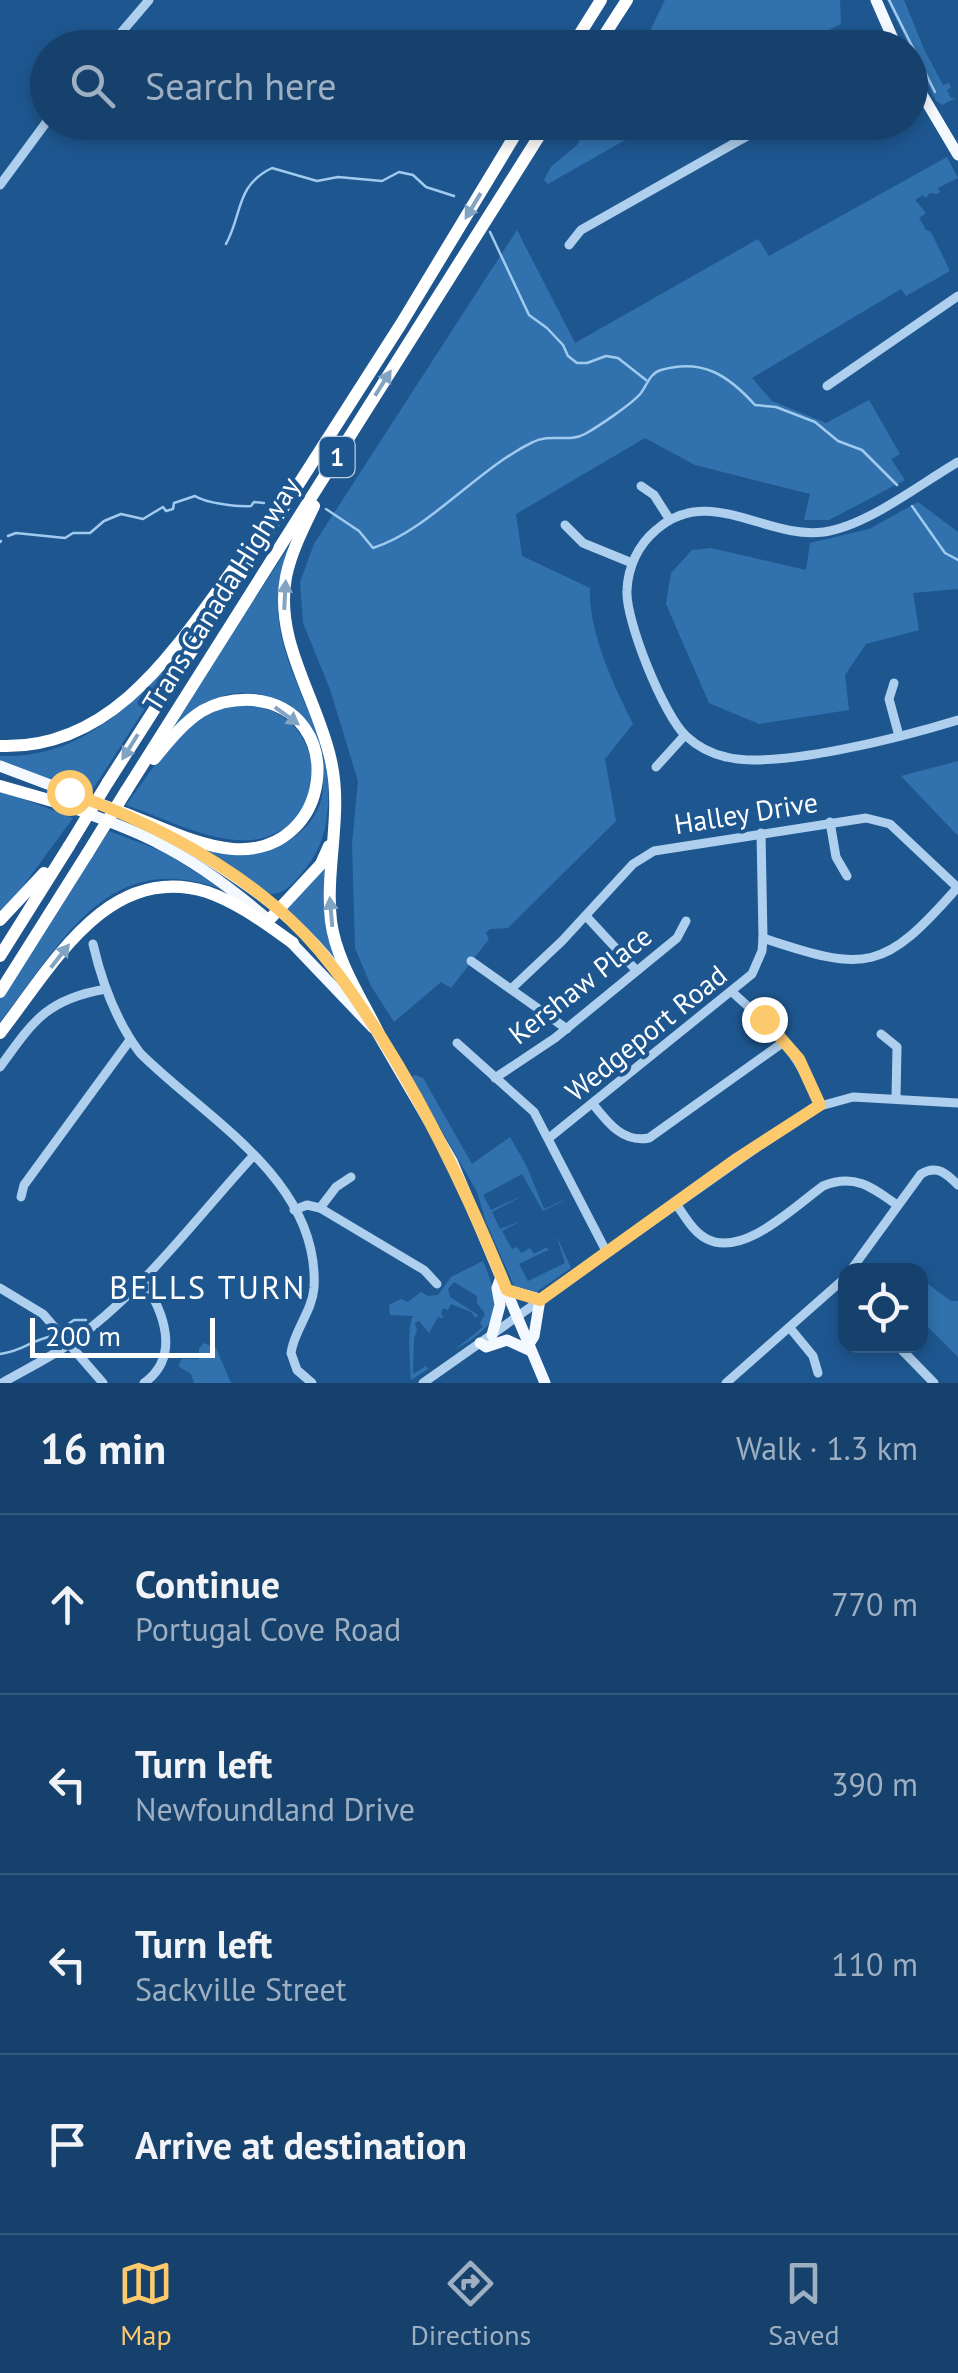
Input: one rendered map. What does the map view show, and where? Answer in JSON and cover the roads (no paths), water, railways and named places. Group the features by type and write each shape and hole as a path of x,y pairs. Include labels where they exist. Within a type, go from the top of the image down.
{"highway":[{"path":"582,30 601,0"},
{"path":"607,30 628,0"},
{"name":"Trans Canada Highway","path":"0,956 401,324 512,140"},
{"name":"Trans Canada Highway","path":"0,992 537,140"},
{"path":"355,429 298,540 286,574 284,597 291,648 332,762 332,926 338,950 378,1034"},
{"path":"0,746 32,745 63,738 124,704 155,671 261,530 274,522"},
{"path":"124,813 215,846 262,846 291,832 305,817 315,800 318,760 312,742 292,716 260,701 223,702 190,720 126,792"},
{"path":"0,783 62,804"},
{"path":"268,921 328,854 333,828"},
{"path":"0,920 69,846"},
{"path":"0,1033 80,930 121,897 140,890 163,887 205,892 250,913 293,943"}],"main road":[{"path":"876,0 889,30"},
{"path":"928,104 958,155"},
{"path":"0,766 124,813 207,858 279,910 334,966 452,1161 545,1383"},
{"path":"62,804 121,826 186,858 222,882 293,943 378,1034"},
{"path":"492,1335 500,1305 497,1288 501,1277"},
{"path":"507,1290 540,1300 530,1348"},
{"path":"480,1344 486,1347 507,1340 530,1348"}],"street":[{"path":"123,30 149,0"},
{"path":"0,185 33,140"},
{"path":"569,245 581,230 740,140"},
{"path":"827,386 958,296"},
{"path":"958,462 846,526 817,533 794,532 716,510 670,520 652,534 632,563 627,587 631,620 664,704 685,736 713,753 759,760 899,736 958,720"},
{"path":"642,486 670,520"},
{"path":"565,525 583,543 632,563"},
{"path":"894,684 889,698 899,736"},
{"path":"656,768 685,736"},
{"name":"Halley Drive","path":"511,988 633,864 654,850 866,818 890,824 958,888"},
{"path":"830,822 836,857 847,876"},
{"name":"Wedgeport Road","path":"549,1138 752,974 763,938 762,833"},
{"path":"763,938 843,961 864,961 899,947 958,888"},
{"path":"586,916 636,970"},
{"name":"Kershaw Place","path":"495,1078 567,1029 677,938 686,922"},
{"path":"93,944 106,989 130,1040 150,1063 254,1155 278,1181 294,1210 312,1252 314,1287 291,1354 297,1370 312,1383"},
{"path":"470,960 567,1029"},
{"path":"0,1067 32,1023 50,1006 82,993 106,989"},
{"path":"732,992 786,1041 799,1059 820,1105"},
{"path":"881,1034 892,1040 898,1051 896,1098"},
{"path":"21,1197 24,1185 130,1040"},
{"path":"593,1104 622,1134 631,1139 649,1138 786,1041"},
{"path":"456,1043 534,1112 606,1251"},
{"path":"423,1383 802,1114 820,1105 853,1098 958,1103"},
{"path":"2,1383 69,1344 142,1279 254,1155"},
{"path":"856,1263 922,1174 933,1169 958,1185"},
{"path":"320,1208 336,1186 351,1177"},
{"path":"676,1204 706,1239 726,1244 752,1237 834,1181 861,1181 898,1204"},
{"path":"294,1210 307,1205 320,1208 424,1270 437,1284"},
{"path":"142,1279 160,1306 166,1337 162,1360 144,1383"},
{"path":"0,1288 43,1314 103,1383"},
{"path":"726,1383 838,1289"},
{"path":"790,1328 813,1356 818,1373"},
{"path":"904,1353 930,1382"}],"waterway":[{"path":"889,0 904,30"},
{"path":"928,78 935,92"},
{"path":"226,244 246,192 272,168 317,181 338,177 382,181 399,172 454,196"},
{"path":"490,232 529,315 547,328 568,356 577,363 606,356 618,358 646,380"},
{"path":"326,509 359,531 373,548 414,528 512,454 539,439 585,434 637,398 657,372 689,366 724,378 755,405 776,407 815,422 838,441 862,450 897,485"},
{"path":"8,536 16,533 65,538 73,533 90,533 121,514 143,519 195,496 230,505 264,503"},
{"path":"912,506 945,553 958,560"},
{"path":"64,1327 74,1320 86,1320"},
{"path":"0,1354 53,1336"}],"district":[{"name":"BELLS TURN","path":"208,1288"}]}
